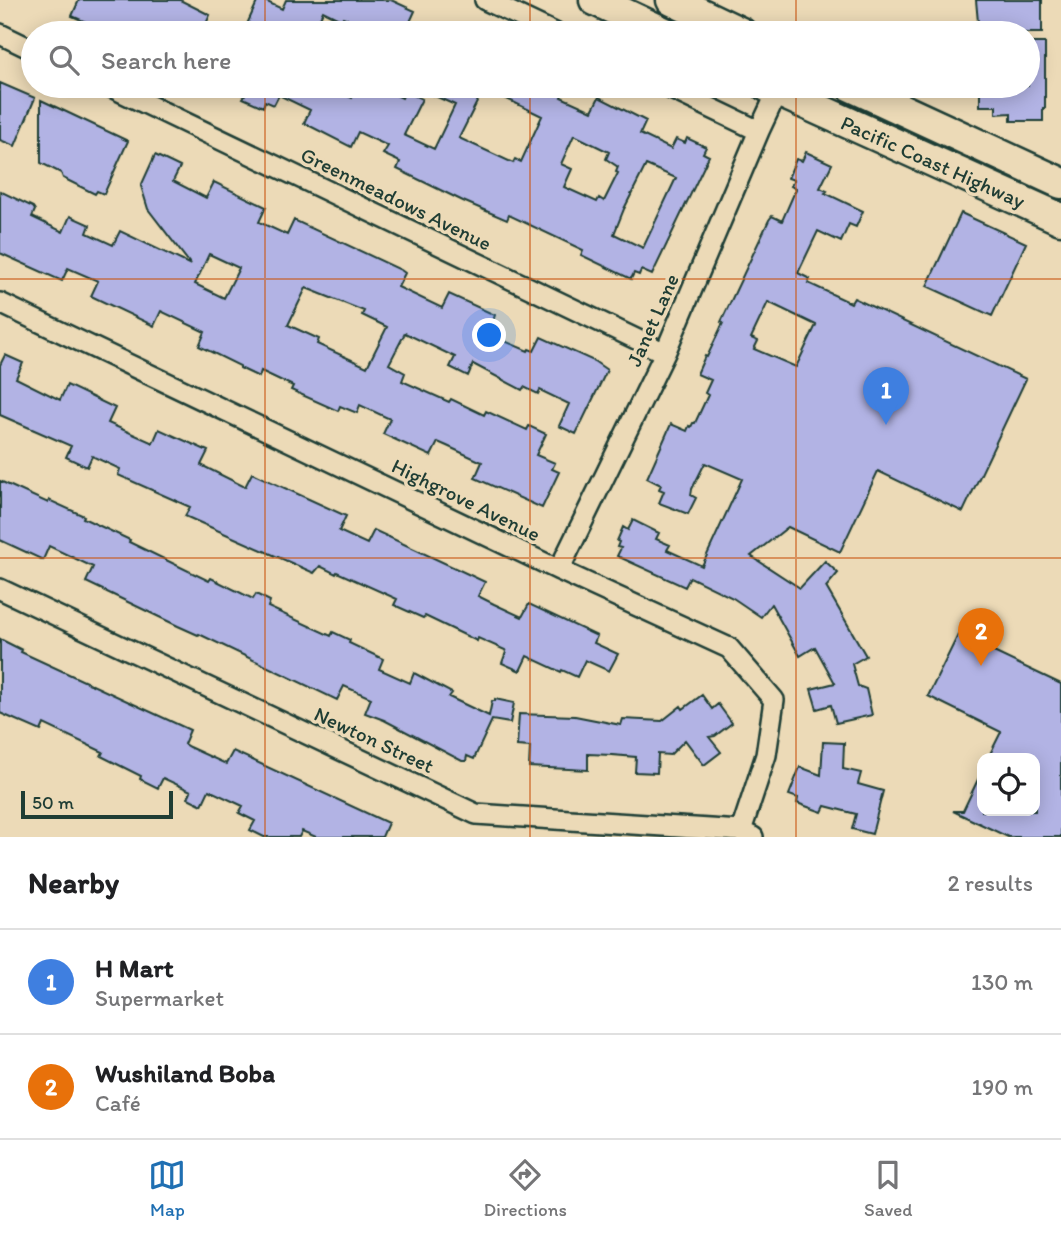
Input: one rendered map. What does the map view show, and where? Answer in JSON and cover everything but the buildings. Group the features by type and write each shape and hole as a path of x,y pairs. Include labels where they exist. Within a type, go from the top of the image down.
{"highway":[{"path":"595,0 640,21"},
{"path":"671,0 716,21"},
{"name":"Pacific Coast Highway","path":"799,98 1061,219"},
{"name":"Pacific Coast Highway","path":"877,98 1061,183"}],"street":[{"path":"485,0 530,21"},
{"path":"0,34 21,44"},
{"name":"Greenmeadows Avenue","path":"133,98 664,353"},
{"path":"690,98 759,131"},
{"name":"Janet Lane","path":"559,570 664,353 771,98"},
{"name":"Highgrove Avenue","path":"0,303 559,570 729,648 774,700 766,755 748,834"},
{"name":"Newton Street","path":"0,589 476,814 748,834"}],"place":[{"name":"H Mart","path":"886,425"},
{"name":"Wushiland Boba","path":"981,666"}]}
